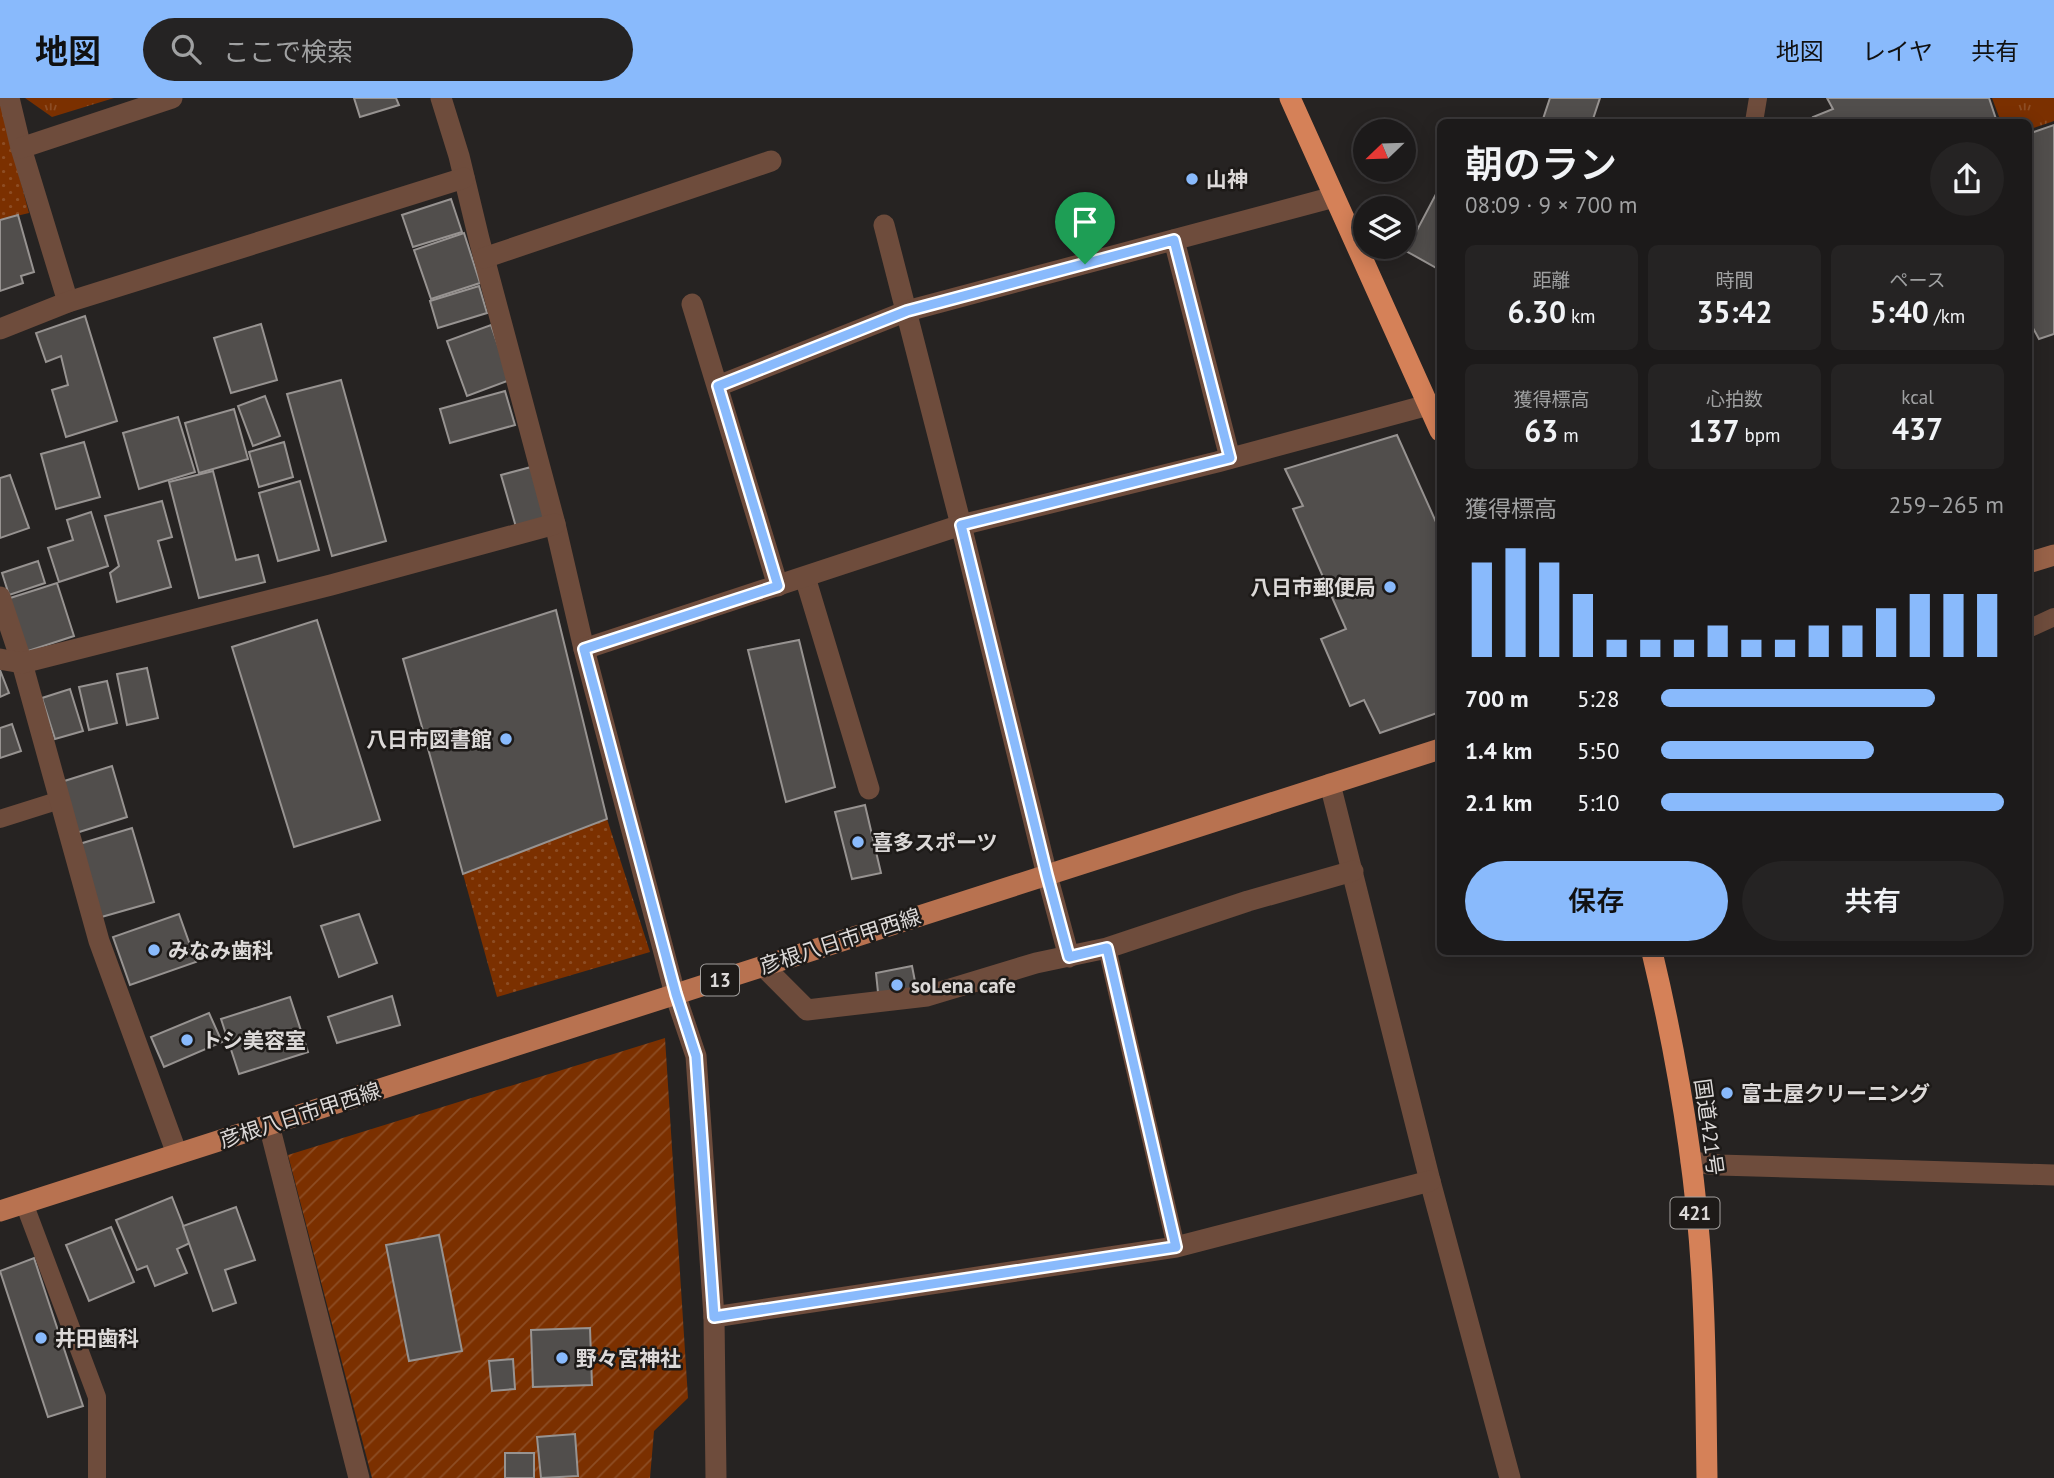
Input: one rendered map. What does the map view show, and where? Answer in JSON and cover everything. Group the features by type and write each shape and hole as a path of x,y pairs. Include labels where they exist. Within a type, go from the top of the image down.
{"highway":[{"path":"1290,98 1437,424"},
{"name":"国道421号","path":"1653,955 1671,1029 1691,1162 1703,1296 1707,1478"}],"main road":[{"name":"彦根八日市甲西線","path":"0,1211 1437,750"}],"street":[{"path":"9,98 21,148 68,302"},
{"path":"21,148 172,98"},
{"path":"442,98 555,524 584,649 676,994 696,1056 714,1317 716,1478"},
{"path":"484,258 771,161"},
{"path":"0,329 68,302 464,178"},
{"path":"718,386 907,311 1334,197"},
{"path":"884,225 1069,957"},
{"path":"1174,240 1230,458"},
{"path":"692,304 778,586"},
{"path":"584,649 961,525 1428,405"},
{"path":"0,659 22,663 331,585 555,524"},
{"path":"2032,562 2054,555"},
{"path":"805,577 869,789"},
{"path":"0,597 22,663 99,941 177,1154"},
{"path":"1330,784 1430,1181 1510,1478"},
{"path":"763,966 807,1010 926,996 1036,963 1107,948 1248,901 1353,871"},
{"path":"269,1125 359,1478"},
{"path":"1691,1162 2054,1175"},
{"path":"714,1317 1176,1247 1430,1181"}],"lane":[{"path":"1754,119 1758,98"},
{"path":"2032,627 2054,617"},
{"path":"0,819 60,800"},
{"path":"1107,948 1176,1247"},
{"path":"24,1203 97,1397 97,1478"}],"green space":[{"path":"25,98 114,98 52,117"},
{"path":"1992,98 2054,98 2054,121 2032,129 2032,119 2000,119"},
{"path":"0,103 29,213 0,220"},
{"path":"607,819 650,952 497,997 463,874"},
{"path":"665,1038 688,1398 654,1431 650,1478 372,1478 288,1155"}],"building":[{"path":"354,98 396,98 399,105 360,117"},
{"path":"1550,98 1600,98 1593,119 1543,119"},
{"path":"1827,98 1989,98 1996,119 1814,119 1813,117 1833,109"},
{"path":"2054,125 2054,334 2039,339 2032,326 2032,133"},
{"path":"1436,194 1437,194 1437,268 1416,257 1416,232"},
{"path":"451,199 462,232 413,247 402,215"},
{"path":"18,215 34,272 21,276 23,283 0,291 0,220"},
{"path":"464,233 480,283 431,299 414,250"},
{"path":"479,286 487,313 438,328 430,301"},
{"path":"85,316 117,421 66,437 52,390 68,385 61,356 46,362 36,333"},
{"path":"261,324 277,380 231,393 214,338"},
{"path":"491,325 510,380 467,396 447,341"},
{"path":"341,380 386,541 332,556 287,394"},
{"path":"505,391 515,425 450,443 440,409"},
{"path":"265,396 280,436 253,446 238,406"},
{"path":"234,409 248,459 199,473 185,423"},
{"path":"178,417 195,472 139,489 123,433"},
{"path":"1397,435 1437,524 1437,713 1380,733 1364,700 1350,706 1321,639 1346,629 1293,509 1303,506 1285,469"},
{"path":"84,442 100,497 56,509 41,454"},
{"path":"284,442 293,477 259,487 249,452"},
{"path":"531,467 546,518 516,527 501,475"},
{"path":"213,471 236,560 258,555 265,582 199,598 169,482"},
{"path":"10,475 29,528 0,538 0,478"},
{"path":"300,481 319,550 278,561 259,493"},
{"path":"162,501 172,537 158,541 171,587 117,602 110,573 119,566 105,516"},
{"path":"91,512 108,566 59,582 48,548 73,540 67,520"},
{"path":"38,561 45,583 9,595 2,573"},
{"path":"57,583 74,636 25,652 7,599"},
{"name":"八日市図書館","path":"556,610 607,819 463,874 403,659"},
{"path":"317,620 380,820 294,847 232,647"},
{"path":"799,640 835,787 786,802 748,650"},
{"path":"147,668 158,718 127,725 117,674"},
{"path":"0,670 9,693 0,697"},
{"path":"107,681 117,723 89,730 79,687"},
{"path":"70,689 83,731 55,739 42,698"},
{"path":"12,724 21,751 0,758 0,728"},
{"path":"112,766 127,817 73,834 58,783"},
{"name":"喜多スポーツ","path":"865,805 881,873 852,879 835,812"},
{"path":"132,828 154,902 98,918 76,845"},
{"name":"みなみ歯科","path":"179,914 196,962 130,985 113,937"},
{"path":"359,914 377,963 339,977 321,926"},
{"name":"soLena cafe","path":"912,966 918,997 879,1002 876,973"},
{"path":"392,996 400,1025 337,1043 328,1017"},
{"path":"290,997 308,1052 239,1074 221,1019"},
{"name":"トシ美容室","path":"209,1013 222,1042 164,1067 151,1037"},
{"path":"172,1197 190,1243 177,1249 187,1273 155,1286 147,1266 137,1270 116,1220"},
{"path":"236,1207 255,1260 225,1270 236,1303 213,1311 183,1226"},
{"path":"111,1227 134,1282 89,1301 66,1245"},
{"path":"439,1235 462,1351 409,1361 386,1245"},
{"name":"井田歯科","path":"34,1258 83,1406 48,1417 0,1271"},
{"name":"野々宮神社","path":"590,1328 592,1385 533,1387 531,1330"},
{"path":"513,1359 515,1389 492,1391 489,1361"},
{"path":"575,1434 578,1476 541,1478 537,1437"},
{"path":"505,1453 534,1453 534,1478 505,1478"}],"place":[{"name":"山神","path":"1192,179"},
{"name":"八日市郵便局","path":"1390,587"},
{"name":"八日市図書館","path":"506,739"},
{"name":"喜多スポーツ","path":"858,842"},
{"name":"みなみ歯科","path":"154,950"},
{"name":"soLena cafe","path":"897,985"},
{"name":"トシ美容室","path":"187,1040"},
{"name":"富士屋クリーニング","path":"1727,1093"},
{"name":"井田歯科","path":"41,1338"},
{"name":"野々宮神社","path":"562,1358"}],"route":[{"path":"1174,240 1230,458 961,525 1069,957 1107,948 1176,1247 714,1317 696,1056 676,994 584,649 778,586 718,386 907,311 1085,264 1174,240"}]}
